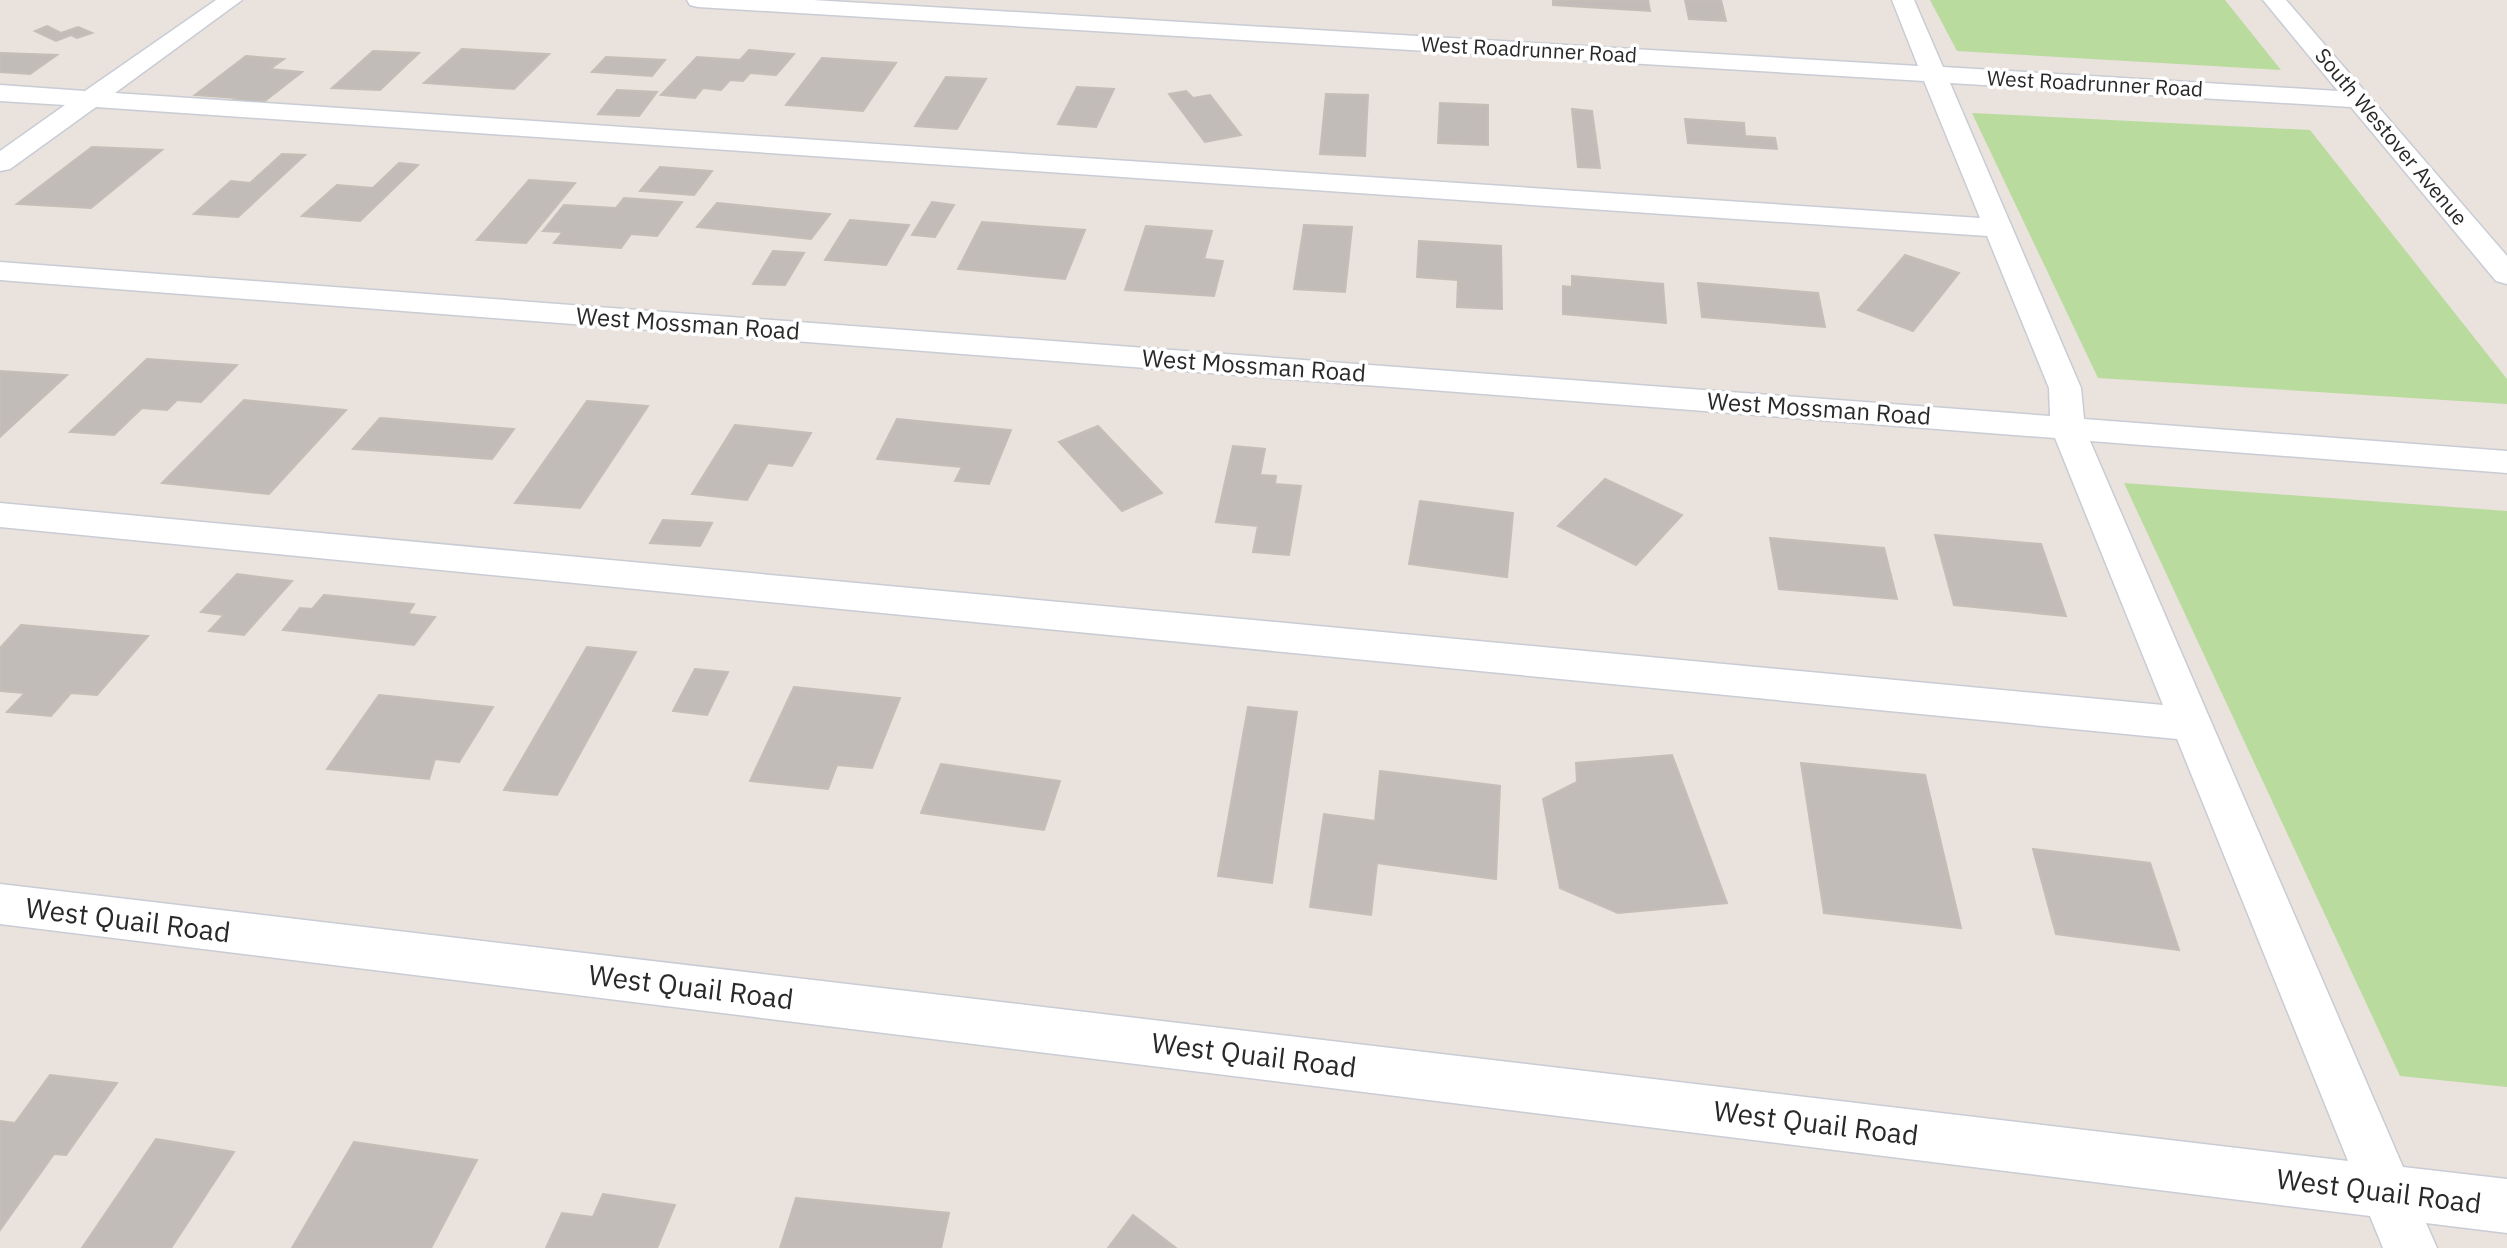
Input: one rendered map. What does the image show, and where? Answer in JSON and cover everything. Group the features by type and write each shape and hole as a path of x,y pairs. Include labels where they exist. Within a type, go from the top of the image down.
{"street":[{"path":"0,163 231,0"},
{"name":"West Roadrunner Road","path":"698,0 2361,100"},
{"path":"1903,0 2065,388 2068,428 2410,1248"},
{"name":"South Westover Avenue","path":"2274,0 2507,275"},
{"path":"0,93 1998,228"},
{"name":"West Mossman Road","path":"0,271 2507,462"},
{"path":"0,515 2192,724"},
{"name":"West Quail Road","path":"0,904 2507,1206"}],"green space":[{"path":"1930,0 2225,0 2281,70 1957,51"},
{"path":"1972,113 2310,130 2507,379 2507,404 2098,378"},
{"path":"2124,483 2507,511 2507,1087 2400,1076"}],"building":[{"path":"1553,0 1648,0 1650,11 1553,5"},
{"path":"1685,0 1721,0 1726,21 1689,19"},
{"path":"47,26 61,33 78,27 92,33 77,38 71,35 56,41 35,31"},
{"path":"462,49 549,54 514,89 424,83"},
{"path":"749,50 794,54 776,75 750,73 743,81 730,80 721,90 703,88 695,98 661,95 697,57 740,60"},
{"path":"373,51 419,53 380,90 332,88"},
{"path":"0,53 57,55 30,74 0,72"},
{"path":"246,56 284,59 270,69 302,72 261,104 230,102 236,98 195,95"},
{"path":"606,57 665,60 652,76 592,72"},
{"path":"822,58 896,63 863,111 786,105"},
{"path":"946,77 986,79 957,129 915,126"},
{"path":"1077,87 1114,89 1096,127 1058,124"},
{"path":"617,90 657,92 639,116 598,114"},
{"path":"1186,91 1193,98 1210,95 1241,135 1205,142 1169,94"},
{"path":"1326,94 1368,95 1365,156 1320,154"},
{"path":"1440,103 1488,105 1488,145 1438,143"},
{"path":"1572,109 1592,111 1600,168 1578,167"},
{"path":"1685,119 1744,123 1745,136 1775,138 1777,149 1688,143"},
{"path":"92,147 162,150 91,208 17,204"},
{"path":"282,154 305,155 238,217 194,214 231,181 250,183"},
{"path":"399,163 418,165 360,221 302,216 337,185 373,188"},
{"path":"660,167 712,171 694,195 640,191"},
{"path":"529,180 575,183 526,243 477,240"},
{"path":"624,198 682,202 657,236 631,234 621,248 554,243 563,232 543,231 564,205 616,208"},
{"path":"932,202 954,205 935,237 912,235"},
{"path":"717,203 830,214 811,239 697,227"},
{"path":"850,220 909,225 886,265 825,260"},
{"path":"982,222 1085,230 1065,279 958,269"},
{"path":"1304,225 1352,227 1345,292 1294,289"},
{"path":"1146,226 1212,231 1204,259 1223,261 1214,296 1125,290"},
{"path":"1419,241 1501,246 1502,309 1457,307 1458,280 1417,277"},
{"path":"773,251 804,253 785,285 753,284"},
{"path":"1905,255 1959,273 1913,331 1858,310"},
{"path":"1572,276 1663,284 1666,323 1563,314 1563,286 1572,287"},
{"path":"1698,283 1818,293 1825,327 1702,317"},
{"path":"147,359 237,365 201,402 177,400 167,410 142,408 114,435 70,432"},
{"path":"0,371 67,375 0,437"},
{"path":"244,400 346,410 269,494 162,483"},
{"path":"587,401 648,406 580,508 515,503"},
{"path":"380,418 514,429 492,459 353,449"},
{"path":"897,419 1011,430 989,484 955,481 962,467 877,459"},
{"path":"735,425 811,433 792,466 768,463 747,500 692,494"},
{"path":"1098,426 1162,493 1122,511 1059,442"},
{"path":"1233,446 1265,449 1260,475 1276,476 1275,484 1301,486 1289,555 1253,552 1258,526 1216,522"},
{"path":"1605,479 1682,515 1636,565 1558,526"},
{"path":"1420,501 1513,513 1507,577 1409,564"},
{"path":"663,520 712,523 700,546 650,543"},
{"path":"1935,535 2041,544 2066,616 1954,605"},
{"path":"1770,538 1884,548 1897,599 1779,589"},
{"path":"237,574 292,581 244,635 209,631 224,615 201,612"},
{"path":"324,595 414,604 408,614 435,617 414,645 283,630 300,608 312,609"},
{"path":"21,625 148,636 97,695 71,693 51,716 7,712 25,693 0,691 0,648"},
{"path":"587,647 636,652 557,795 504,790"},
{"path":"695,669 728,672 707,715 673,711"},
{"path":"794,687 900,698 872,768 837,765 828,789 750,781"},
{"path":"379,695 493,707 459,762 435,759 429,779 327,769"},
{"path":"1248,707 1297,712 1272,883 1218,876"},
{"path":"1672,755 1727,903 1618,913 1560,888 1543,799 1577,782 1576,763"},
{"path":"1801,763 1925,775 1961,928 1824,913"},
{"path":"941,764 1060,781 1044,830 921,813"},
{"path":"1380,771 1500,786 1496,879 1377,863 1371,915 1310,907 1324,814 1375,821"},
{"path":"2033,849 2150,863 2179,950 2056,934"},
{"path":"50,1075 117,1083 66,1155 54,1154 0,1230 0,1121 15,1123"},
{"path":"156,1139 234,1152 171,1248 82,1248"},
{"path":"354,1142 477,1160 431,1248 292,1248"},
{"path":"603,1194 675,1205 657,1248 546,1248 562,1213 593,1217"},
{"path":"796,1198 949,1213 941,1248 780,1248"},
{"path":"1133,1215 1176,1248 1108,1248"}]}
